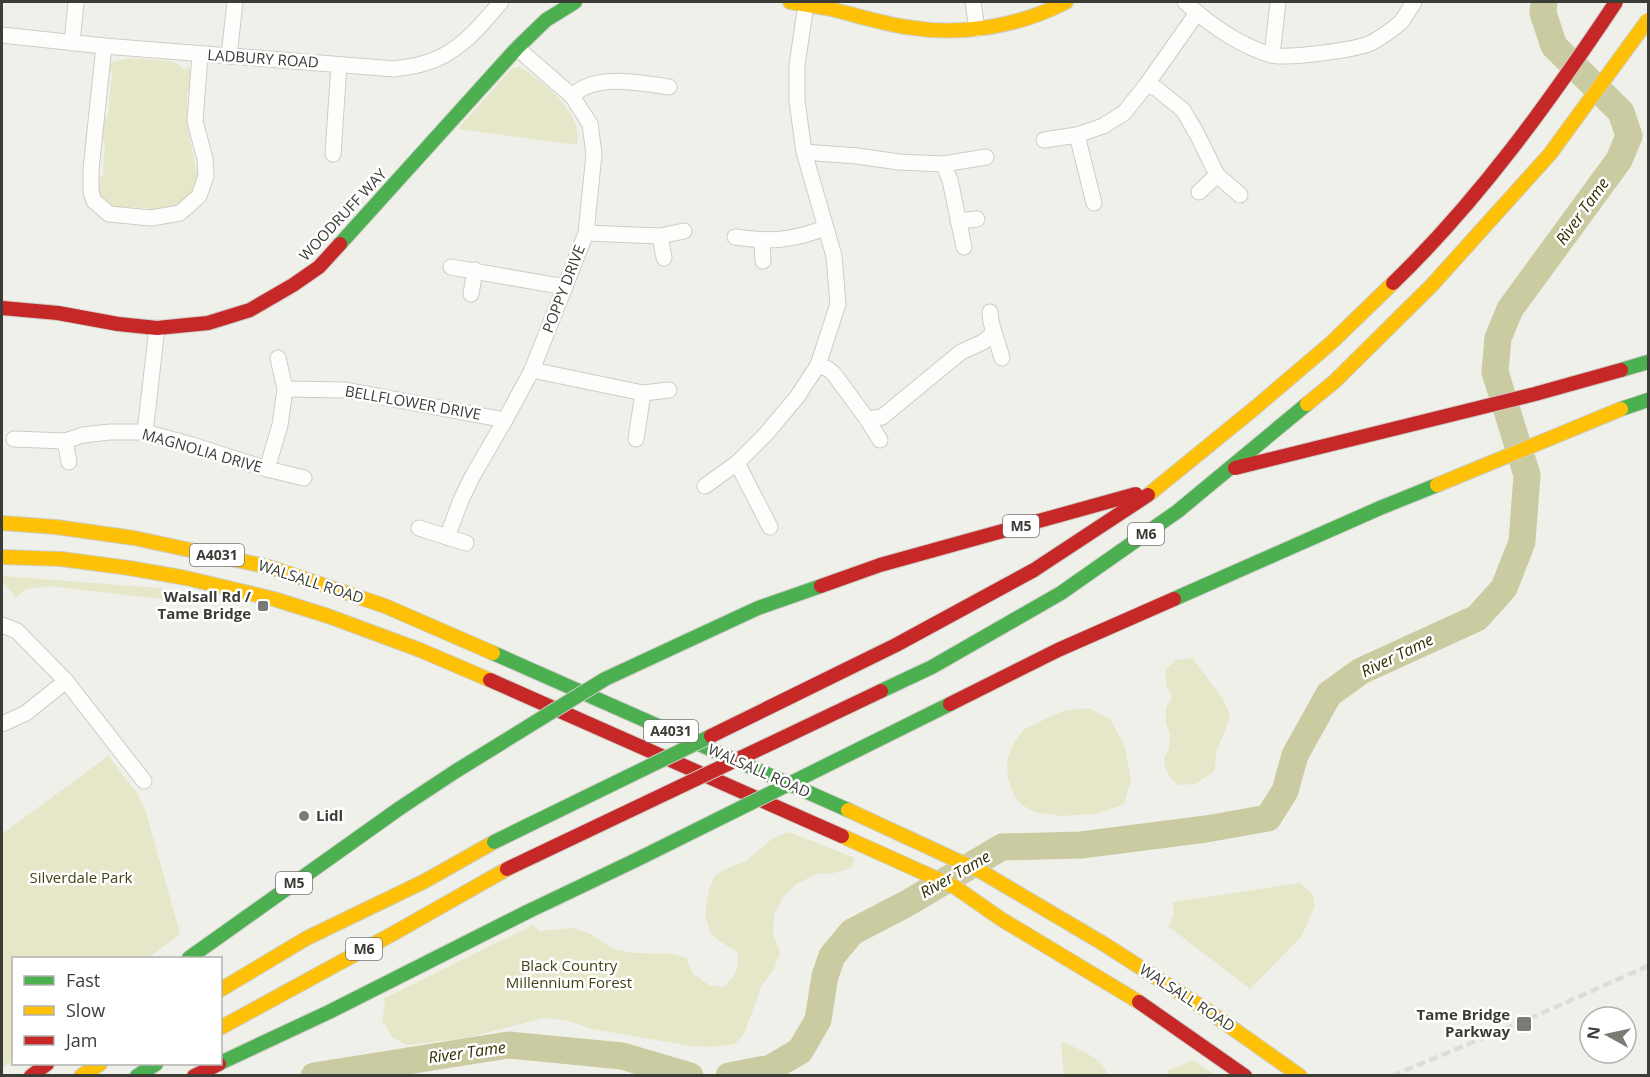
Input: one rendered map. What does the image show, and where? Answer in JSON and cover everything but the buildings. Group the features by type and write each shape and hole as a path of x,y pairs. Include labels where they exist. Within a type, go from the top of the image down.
{"main road":[{"name":"WOODRUFF WAY","path":"2,308 58,313 118,324 157,328 208,323 250,310 320,267 517,48 546,20 575,2"},
{"path":"790,2 904,27 936,31 977,29 1004,24 1045,13 1066,2"},
{"name":"M6","path":"222,989 306,939 434,877 495,842 896,645 1034,570 1150,493 1330,343 1422,255 1502,162 1566,77 1616,2"},
{"name":"M6","path":"222,1027 507,869 932,667 1061,593 1178,511 1334,382 1432,285 1550,154 1648,20"},
{"name":"M5","path":"190,957 400,808 456,771 604,680 758,608 880,565 1093,505 1291,453 1535,394 1648,362"},
{"path":"222,1062 329,1012 1058,650 1380,508 1648,400"},
{"name":"WALSALL ROAD","path":"2,523 56,527 134,538 269,567 420,650 508,687 955,887 1002,919 1146,1006 1245,1076"},
{"name":"WALSALL ROAD","path":"2,557 61,559 129,568 186,578 364,619 578,690 982,872 1104,944 1211,1013 1300,1076"},
{"path":"216,1076 329,1012"},
{"path":"31,1076 45,1065"},
{"path":"81,1076 98,1065"},
{"path":"136,1076 154,1065"},
{"path":"194,1076 216,1065"}],"street":[{"path":"72,43 76,2"},
{"path":"230,56 236,2"},
{"name":"LADBURY ROAD","path":"2,35 104,46 395,69 424,64 457,49 478,30 501,2"},
{"path":"973,2 977,29"},
{"path":"1185,2 1232,39 1272,55 1296,56 1371,43 1400,23 1414,2"},
{"path":"1272,55 1278,2"},
{"path":"705,486 737,463 789,407 818,365 838,304 834,256 804,152 797,101 797,65 806,4"},
{"path":"1044,140 1077,135 1102,126 1124,113 1148,84 1197,13"},
{"path":"104,46 91,169 91,192 94,201 109,214 151,218 180,213 199,196 206,176 205,159 195,121 200,54"},
{"name":"POPPY DRIVE","path":"447,537 472,477 532,370 586,233 594,154 590,124 572,96 517,48"},
{"path":"333,154 339,65"},
{"path":"572,96 585,87 629,75 669,87"},
{"path":"1148,84 1183,110 1217,175 1240,195"},
{"path":"1077,135 1095,203"},
{"path":"804,152 943,164 986,157"},
{"path":"943,164 950,180 964,248"},
{"path":"1199,192 1217,175"},
{"path":"958,221 977,219"},
{"path":"735,237 762,241 805,236 825,228"},
{"path":"586,233 660,236 684,231"},
{"path":"660,236 663,258"},
{"path":"762,241 762,261"},
{"path":"451,267 565,287"},
{"path":"471,294 475,270"},
{"path":"990,312 1002,358"},
{"path":"145,432 157,328"},
{"path":"867,419 882,417 961,352 983,342 994,333"},
{"path":"267,469 280,425 285,389 278,358"},
{"path":"818,365 834,374 880,440"},
{"path":"532,370 643,393 669,390"},
{"name":"BELLFLOWER DRIVE","path":"285,389 345,390 505,420"},
{"path":"636,439 643,393"},
{"name":"MAGNOLIA DRIVE","path":"14,439 65,441 83,435 145,432 304,478"},
{"path":"65,441 69,462"},
{"path":"737,463 770,527"},
{"path":"419,528 466,543"},
{"path":"2,625 18,631 66,681 144,781"},
{"path":"2,724 26,713 66,681"}],"green space":[{"path":"130,58 170,61 178,64 184,70 189,67 191,73 192,87 187,92 187,123 196,170 200,176 190,195 174,209 150,212 147,208 124,207 119,211 114,210 105,204 98,190 97,179 103,175 105,145 101,136 103,119 108,116 112,73 109,69 112,62"},
{"path":"520,67 545,85 567,108 576,126 578,145 458,129 512,68"},
{"path":"2,576 159,588 197,596 195,603 48,586 26,589 16,597 2,582"},
{"path":"1192,658 1222,698 1230,715 1217,749 1214,771 1195,784 1179,785 1172,780 1165,768 1164,757 1169,749 1170,734 1166,723 1166,708 1172,698 1167,687 1165,670 1176,660"},
{"path":"1089,708 1111,720 1125,747 1131,781 1124,804 1096,814 1060,816 1035,812 1022,805 1014,795 1008,779 1007,761 1013,744 1024,729 1063,711"},
{"name":"Silverdale Park","path":"108,756 137,793 145,809 180,934 149,957 12,957 12,1061 2,1069 2,834"},
{"name":"Black Country Millennium Forest","path":"789,832 855,858 851,868 834,873 817,874 796,884 783,897 774,914 773,935 780,952 774,969 762,985 744,1034 735,1044 714,1047 691,1046 592,1029 568,1021 544,1018 466,1038 406,1045 392,1037 382,1020 385,1006 383,999 533,925 539,931 573,928 591,934 613,949 634,953 673,954 687,958 692,973 709,985 723,987 731,980 735,972 738,953 710,932 705,915 709,889 715,876 746,861 773,838"},
{"path":"1300,883 1313,895 1315,906 1302,936 1250,989 1168,926 1174,915 1173,902"},
{"path":"1061,1041 1095,1058 1108,1075 1064,1075"},
{"path":"1193,1060 1215,1075 1166,1075 1169,1070"}],"waterway":[{"name":"River Tame","path":"729,1076 771,1068 800,1051 818,1020 825,976 832,956 852,932 906,904 1002,847 1081,845 1206,829 1268,818 1285,791 1295,755 1329,694 1361,671 1477,618 1504,588 1522,542 1527,475 1495,372 1498,338 1510,309 1619,160 1629,136 1621,112 1554,46 1543,13 1544,2"},
{"name":"River Tame","path":"314,1076 508,1045 622,1056 690,1076"}],"railway":[{"path":"1392,1076 1648,966"}],"traffic: fast":[{"path":"340,244 517,48 546,20 575,2"},
{"path":"1621,370 1648,362"},
{"path":"1621,409 1648,400"},
{"path":"881,691 932,667 1061,593 1178,511 1307,404"},
{"path":"1174,599 1437,485"},
{"path":"456,771 605,679 758,608 821,586"},
{"path":"493,653 848,810"},
{"path":"527,912 950,704"},
{"path":"494,842 711,736"},
{"path":"190,957 400,808 456,771"},
{"path":"222,1062 329,1012 527,912"},
{"path":"137,1076 154,1065"}],"traffic: slow":[{"path":"790,2 926,30 968,30 1009,23 1048,11 1066,2"},
{"path":"1307,404 1334,382 1432,285 1550,154 1648,20"},
{"path":"1148,495 1331,343 1393,283"},
{"path":"1437,485 1621,409"},
{"path":"2,523 56,527 134,538 269,567 385,606 493,653"},
{"path":"2,557 61,559 129,568 186,578 274,599 420,650 490,680"},
{"path":"848,810 982,872 1104,944 1211,1013 1300,1076"},
{"path":"842,836 955,887 1001,919 1139,1002"},
{"path":"222,989 307,938 425,881 494,842"},
{"path":"222,1027 507,869"},
{"path":"81,1076 98,1065"}],"traffic: jam":[{"path":"1393,283 1425,251 1484,184 1539,113 1616,2"},
{"path":"2,308 58,313 118,324 157,328 208,323 250,310 293,285 319,267 340,244"},
{"path":"1235,468 1535,394 1621,370"},
{"path":"821,586 880,565 1136,494"},
{"path":"711,736 896,645 1034,570 1148,495"},
{"path":"950,704 1058,650 1174,599"},
{"path":"490,680 842,836"},
{"path":"507,869 881,691"},
{"path":"1139,1002 1245,1076"},
{"path":"31,1076 46,1065"},
{"path":"194,1076 217,1065"}],"place":[{"name":"Walsall Rd / Tame Bridge","path":"263,606"},
{"name":"Lidl","path":"304,816"},
{"name":"Tame Bridge Parkway","path":"1524,1024"}]}
